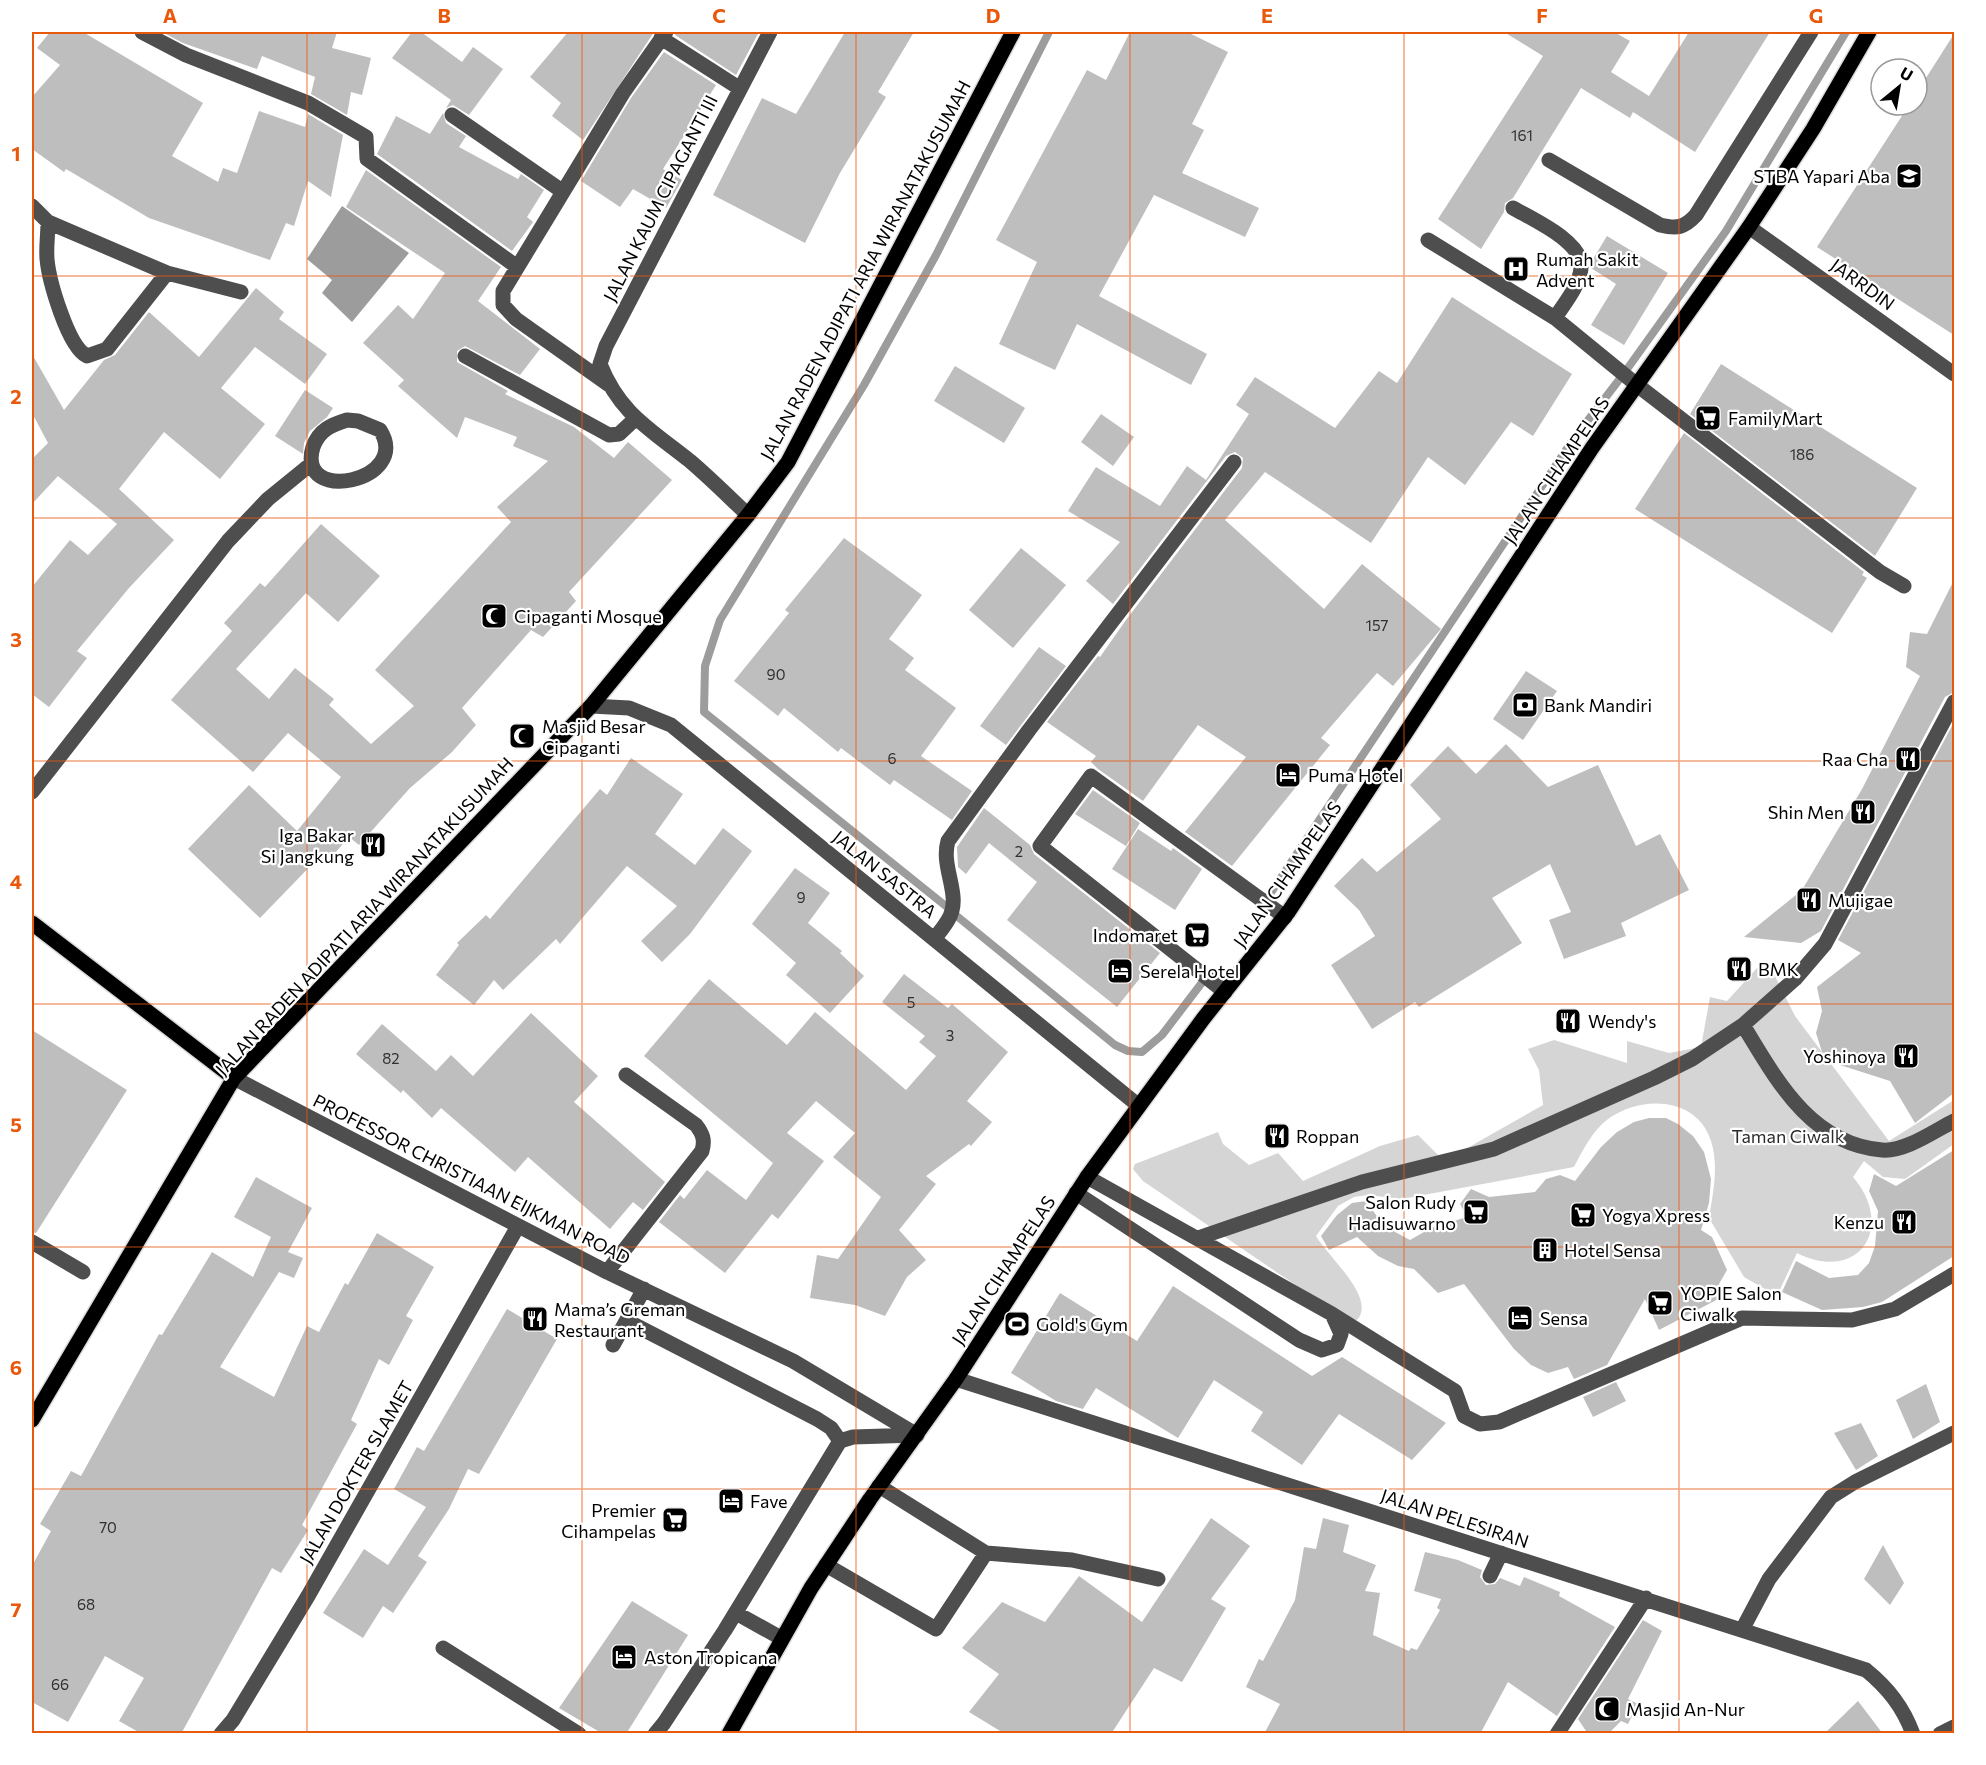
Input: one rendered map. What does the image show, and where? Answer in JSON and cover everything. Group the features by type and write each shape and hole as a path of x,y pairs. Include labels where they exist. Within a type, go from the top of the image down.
{"main road":[{"name":"JALAN RADEN ADIPATI ARIA WIRANATAKUSUMAH","path":"32,1420 234,1078 591,706 748,515 788,462 1013,32"},
{"name":"JALAN CIHAMPELAS","path":"729,1734 781,1638 826,1565 879,1486 956,1379 1087,1177 1225,992 1285,917 1592,448 1749,227 1813,129 1869,32"},
{"name":"PROFESSOR CHRISTIAAN EIJKMAN ROAD","path":"32,923 234,1078"}],"street":[{"path":"142,32 186,55 308,103 366,137 367,159 516,266"},
{"name":"JALAN KAUM CIPAGANTI III","path":"609,385 600,363 606,346 770,32"},
{"path":"1549,160 1660,225 1675,228 1686,225 1696,215 1811,32"},
{"path":"739,88 664,35 623,93 516,266 504,291 503,305 516,319 609,385 634,419 691,462 748,515"},
{"path":"452,115 562,191"},
{"path":"32,206 48,222 167,273 241,292"},
{"path":"1513,208 1556,234 1578,255 1582,266 1579,277 1555,318"},
{"path":"48,222 47,259 54,293 78,348 87,356 107,349 167,273"},
{"name":"JARRDIN","path":"1749,227 1954,374"},
{"path":"1428,240 1555,318 1636,385 1880,572 1904,586"},
{"path":"465,356 609,435 619,434 634,419"},
{"path":"32,792 228,541 268,499 311,464 314,444 320,434 337,423 358,421 380,430 384,437 382,457 376,466 359,480 331,481 315,471 311,464"},
{"path":"934,939 949,919 954,903 946,869 945,852 948,841 1029,730 1234,462"},
{"path":"1198,1238 1362,1182 1494,1149 1572,1117 1608,1097 1654,1078 1692,1059 1743,1025 1795,979 1825,944 1954,702"},
{"name":"JALAN SASTRA","path":"591,706 629,708 671,725 1139,1106"},
{"path":"1225,992 1040,846 1091,776 1285,917"},
{"path":"1743,1025 1800,1111 1847,1140 1883,1150 1909,1143 1954,1120"},
{"path":"607,1272 702,1151 704,1143 702,1133 696,1125 626,1075"},
{"name":"PROFESSOR CHRISTIAAN EIJKMAN ROAD","path":"234,1078 607,1272 793,1361 917,1435"},
{"path":"1087,1177 1332,1314 1455,1391 1464,1416 1480,1424 1499,1422 1742,1318 1852,1320 1895,1310 1954,1274"},
{"path":"1076,1193 1299,1340 1322,1350 1336,1345 1341,1334 1332,1314"},
{"name":"JALAN DOKTER SLAMET","path":"221,1734 232,1720 308,1596 518,1226"},
{"path":"32,1242 83,1272"},
{"path":"613,1346 644,1289"},
{"path":"627,1321 817,1419 831,1428 840,1441"},
{"name":"JALAN PELESIRAN","path":"956,1379 1866,1670 1885,1686 1899,1705 1913,1734"},
{"path":"1742,1630 1769,1579 1831,1497 1855,1482 1954,1433"},
{"path":"655,1734 736,1613 840,1441 853,1437 917,1435"},
{"path":"879,1486 986,1553 1072,1560 1158,1579"},
{"path":"826,1565 936,1629 986,1553"},
{"path":"1491,1576 1501,1553"},
{"path":"1557,1734 1646,1598"},
{"path":"736,1613 781,1638"},
{"path":"443,1648 579,1734"},
{"path":"1940,1734 1954,1727"}],"green space":[{"name":"Taman Ciwalk","path":"1757,968 1772,970 1795,1016 1889,1141 1954,1100 1954,1144 1905,1179 1883,1177 1864,1161 1853,1177 1865,1196 1871,1214 1871,1231 1864,1245 1853,1256 1838,1261 1819,1261 1797,1253 1777,1296 1744,1277 1709,1218 1715,1160 1711,1141 1704,1126 1694,1115 1667,1104 1636,1106 1608,1119 1593,1135 1574,1167 1402,1199 1368,1195 1354,1197 1338,1206 1316,1236 1349,1278 1361,1301 1361,1311 1357,1320 1351,1321 1143,1181 1133,1169 1135,1164 1218,1132 1223,1144 1249,1165 1278,1153 1303,1181 1380,1146 1418,1135 1438,1155 1462,1151 1543,1105 1539,1070 1528,1049 1554,1040 1627,1063 1627,1041 1669,1053 1701,1047 1710,997 1727,1001"}],"shaded area":[{"path":"342,206 409,253 352,322 322,293 332,280 307,259"}],"building":[{"path":"50,32 83,32 203,103 172,156 218,182 223,168 237,173 259,111 305,127 308,114 343,135 331,197 308,181 294,226 286,223 270,260 149,218 66,169 64,172 32,149 32,97 60,65 37,48"},
{"path":"162,32 337,32 332,48 371,58 362,95 351,92 347,115 311,94 315,77 262,56 257,69 183,43"},
{"path":"412,32 421,32 462,62 473,47 503,69 469,115 453,105 446,108 451,100 392,58"},
{"path":"568,32 654,32 583,140 552,116 561,103 530,77"},
{"path":"676,32 759,32 736,75 675,35"},
{"path":"845,32 914,32 878,92 886,97 840,173 805,243 713,195 762,98 796,114"},
{"path":"1130,32 1187,32 1228,52 1192,124 1204,130 1182,173 1259,208 1245,237 1154,195 1099,296 1207,354 1191,385 1077,324 1055,370 999,344 1037,262 996,240 1087,70 1106,80"},
{"path":"1504,32 1614,32 1630,41 1611,72 1649,96 1689,32 1770,32 1695,152 1633,112 1630,118 1581,88 1513,198 1505,203 1504,212 1481,249 1438,219 1543,56"},
{"name":"STBA Yapari Aba","path":"1954,34 1954,335 1817,247 1901,117 1929,117 1929,73"},
{"path":"664,52 716,85 663,169 682,180 666,208 633,189 620,207 581,181 631,98"},
{"path":"443,113 446,123 466,136 459,147 518,179 521,174 544,190 527,217 533,222 512,251 377,154 396,116 430,134"},
{"path":"366,170 501,267 478,301 540,349 520,375 465,346 457,351 457,362 508,391 505,394 574,427 614,458 628,442 672,480 569,592 576,601 543,637 531,630 462,708 476,725 452,752 410,788 359,845 349,837 328,861 322,854 260,918 188,849 249,785 297,831 341,777 288,733 253,772 171,700 232,631 224,623 260,583 265,587 321,524 380,576 338,622 306,593 236,669 269,699 295,668 334,699 329,705 371,744 414,706 375,670 511,522 497,507 548,461 513,446 517,437 465,417 457,438 398,386 404,380 363,343 398,305 413,319 445,273 346,207"},
{"path":"1607,236 1668,273 1624,345 1591,325 1616,284 1591,268 1590,264"},
{"path":"256,288 284,312 279,319 327,354 305,384 255,347 221,388 265,424 220,479 164,432 119,489 174,540 129,588 77,651 87,658 49,707 32,694 32,587 70,540 88,555 117,524 58,476 32,504 32,459 48,443 32,413 32,354 64,410 104,360 115,355 149,312 199,357"},
{"path":"1452,297 1572,374 1533,436 1511,422 1465,485 1428,457 1371,543 1265,472 1225,520 1324,609 1362,564 1441,629 1393,686 1377,673 1321,738 1330,745 1232,866 1185,832 1246,757 1198,725 1143,801 1098,769 1091,762 1096,756 1047,722 1098,656 1100,657 1242,468 1243,458 1235,452 1226,456 1113,604 1086,581 1120,542 1068,511 1096,467 1160,506 1187,466 1206,480 1249,414 1236,405 1255,377 1335,428 1379,371 1397,383"},
{"path":"1721,364 1917,488 1875,556 1690,414"},
{"path":"955,366 1025,408 1004,443 934,401"},
{"path":"305,390 333,408 327,417 310,431 304,443 303,454 275,436"},
{"path":"1101,414 1134,437 1113,466 1081,442"},
{"path":"1684,433 1864,572 1862,575 1867,578 1832,633 1635,509"},
{"path":"844,538 922,595 889,639 914,658 905,670 956,708 921,756 972,791 952,820 894,780 890,785 841,748 838,752 784,708 778,716 734,681 789,613 785,610"},
{"path":"1021,548 1066,585 1013,648 969,610"},
{"path":"1954,580 1954,692 1945,697 1821,931 1801,943 1744,937 1802,890 1862,789 1920,676 1906,667 1910,632 1927,634"},
{"path":"1039,647 1066,666 1006,745 980,726"},
{"name":"Bank Mandiri","path":"1526,671 1557,691 1523,740 1493,719"},
{"path":"1954,722 1954,1093 1915,1123 1890,1081 1840,1065 1822,1052 1816,1033 1822,1011 1817,987 1861,953 1838,940"},
{"path":"1506,744 1548,787 1598,765 1636,846 1660,834 1689,890 1621,923 1626,936 1564,959 1549,920 1571,912 1550,864 1492,898 1522,943 1419,1007 1415,1002 1372,1029 1331,965 1375,936 1359,910 1334,886 1362,858 1377,872 1441,819 1410,785 1448,746 1476,774"},
{"path":"631,758 683,794 655,834 695,865 723,828 752,851 690,934 662,962 641,941 677,906 627,866 560,944 556,939 503,990 494,980 474,1005 436,975 459,945 457,943 486,915 490,919 600,789 607,795"},
{"path":"1093,790 1140,823 1126,846 1075,814"},
{"path":"984,808 1030,845 1034,854 1160,953 1117,1007 1007,920 1037,882 989,843 966,874 958,867 957,847"},
{"path":"1138,829 1171,851 1173,848 1202,869 1175,910 1112,869"},
{"path":"795,868 830,893 808,923 842,951 840,953 864,976 830,1013 786,975 796,963 752,924"},
{"path":"904,974 948,1008 952,1004 1008,1052 967,1101 992,1122 971,1146 969,1144 926,1176 936,1184 899,1230 926,1260 907,1277 885,1316 855,1305 810,1298 817,1255 838,1259 881,1197 833,1157 855,1133 816,1101 787,1133 824,1161 778,1219 772,1214 725,1273 659,1222 680,1195 684,1199 707,1170 746,1200 773,1163 644,1056 709,979 787,1045 815,1012 906,1090 936,1056 919,1042 925,1036 882,1002"},
{"path":"531,1013 598,1076 574,1102 665,1182 643,1210 633,1202 610,1229 528,1157 515,1172 441,1108 432,1118 403,1090 401,1093 356,1054 382,1024 436,1071 451,1055 473,1076"},
{"path":"32,1030 127,1090 36,1233 32,1232"},
{"name":"Hotel Sensa","path":"1649,1118 1666,1118 1678,1124 1693,1136 1704,1152 1711,1179 1709,1203 1701,1230 1712,1237 1727,1270 1719,1284 1722,1297 1659,1330 1645,1299 1607,1365 1574,1379 1568,1367 1548,1373 1531,1365 1514,1349 1464,1284 1438,1293 1414,1269 1398,1266 1378,1256 1357,1237 1329,1250 1321,1236 1337,1215 1352,1203 1366,1201 1384,1226 1410,1240 1431,1228 1467,1217 1460,1204 1471,1189 1489,1197 1535,1192 1546,1179 1560,1175 1575,1181 1601,1147 1617,1132 1634,1122"},
{"path":"1954,1150 1954,1256 1882,1302 1863,1307 1822,1310 1782,1292 1796,1261 1829,1278 1858,1275 1869,1263 1875,1246 1878,1211 1869,1191 1874,1174 1896,1186"},
{"path":"256,1177 312,1208 288,1252 303,1258 294,1278 279,1272 220,1367 274,1397 307,1326 319,1332 345,1283 348,1285 377,1233 434,1267 406,1316 413,1320 389,1365 379,1359 351,1420 357,1424 302,1525 308,1530 281,1573 272,1568 181,1734 142,1734 119,1721 144,1678 105,1656 68,1722 32,1702 32,1566 51,1531 40,1524 71,1471 81,1476 159,1334 162,1335 212,1252 253,1277 271,1237 234,1217"},
{"path":"1173,1286 1312,1376 1342,1357 1446,1423 1412,1460 1339,1414 1302,1465 1251,1431 1263,1412 1214,1380 1178,1438 1096,1388 1083,1409 1056,1401 1011,1373 1060,1293 1137,1341"},
{"path":"507,1309 557,1339 479,1474 468,1469 449,1509 418,1556 427,1562 393,1613 383,1606 363,1638 323,1613 364,1549 388,1565 426,1507 394,1489 417,1447 424,1451"},
{"path":"1616,1382 1626,1401 1593,1417 1583,1397"},
{"path":"1926,1384 1940,1422 1913,1439 1896,1400"},
{"path":"1861,1423 1878,1456 1856,1470 1834,1433"},
{"path":"1211,1518 1250,1546 1211,1599 1226,1608 1182,1682 1154,1668 1111,1734 1005,1734 969,1712 999,1674 962,1648 1002,1602 1045,1622 1079,1576 1142,1622"},
{"path":"1323,1518 1349,1525 1343,1552 1376,1565 1365,1591 1380,1593 1373,1635 1409,1651 1411,1648 1417,1650 1440,1610 1437,1608 1441,1599 1414,1591 1425,1552 1458,1560 1482,1570 1480,1577 1486,1585 1495,1584 1500,1578 1520,1586 1524,1577 1560,1592 1559,1596 1615,1627 1557,1716 1508,1682 1480,1734 1264,1734 1280,1704 1246,1687 1259,1659 1263,1661 1295,1600 1304,1547 1316,1549"},
{"path":"1883,1545 1904,1583 1890,1605 1864,1579"},
{"path":"632,1601 688,1635 626,1734 603,1734 559,1708"},
{"path":"1643,1620 1662,1631 1628,1699 1638,1704 1628,1724 1621,1721 1608,1734 1588,1734 1578,1719"},
{"path":"1858,1701 1883,1734 1824,1734"}],"waterway":[{"path":"947,907 704,712 705,666 720,620 864,385 936,255 1049,32"},
{"path":"1625,372 1726,231 1846,32"},
{"path":"1268,897 1572,441 1622,376"},
{"path":"958,917 1115,1045 1128,1051 1142,1052 1162,1035 1204,980"}],"place":[{"name":"STBA Yapari Aba","path":"1909,176"},
{"name":"Rumah Sakit Advent","path":"1516,269"},
{"name":"FamilyMart","path":"1708,418"},
{"name":"Cipaganti Mosque","path":"494,616"},
{"name":"Bank Mandiri","path":"1525,705"},
{"name":"Masjid Besar Cipaganti","path":"522,736"},
{"name":"Raa Cha","path":"1908,759"},
{"name":"Puma Hotel","path":"1288,775"},
{"name":"Shin Men","path":"1863,812"},
{"name":"Iga Bakar Si Jangkung","path":"373,845"},
{"name":"Mujigae","path":"1809,900"},
{"name":"Indomaret","path":"1197,935"},
{"name":"BMK","path":"1739,969"},
{"name":"Serela Hotel","path":"1120,971"},
{"name":"Wendy's","path":"1568,1021"},
{"name":"Yoshinoya","path":"1906,1056"},
{"name":"Roppan","path":"1277,1136"},
{"name":"Salon Rudy Hadisuwarno","path":"1476,1212"},
{"name":"Yogya Xpress","path":"1583,1215"},
{"name":"Kenzu","path":"1904,1222"},
{"name":"Hotel Sensa","path":"1545,1250"},
{"name":"YOPIE Salon Ciwalk","path":"1660,1303"},
{"name":"Sensa","path":"1520,1318"},
{"name":"Mama’s Greman Restaurant","path":"535,1319"},
{"name":"Gold's Gym","path":"1017,1324"},
{"name":"Fave","path":"731,1501"},
{"name":"Premier Cihampelas","path":"675,1520"},
{"name":"Aston Tropicana","path":"624,1657"},
{"name":"Masjid An-Nur","path":"1607,1709"}]}
